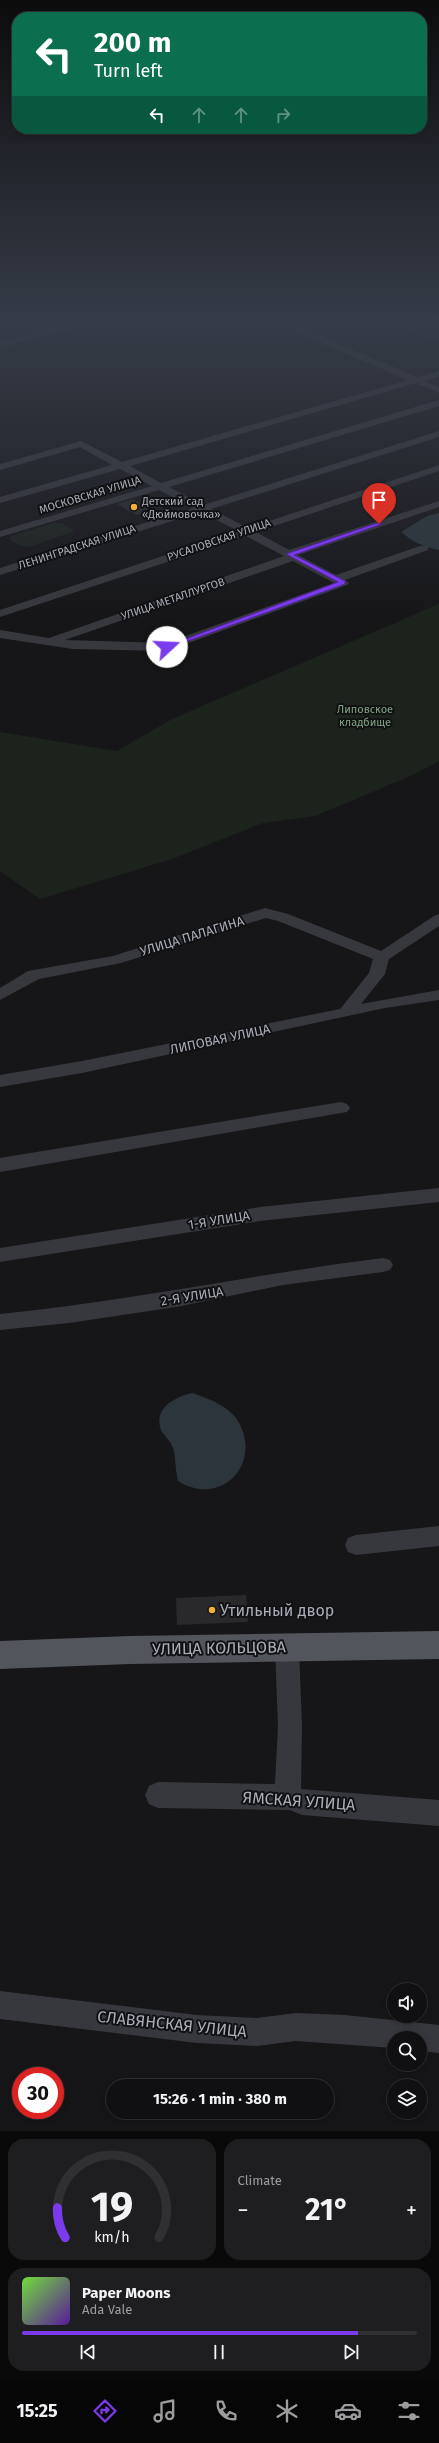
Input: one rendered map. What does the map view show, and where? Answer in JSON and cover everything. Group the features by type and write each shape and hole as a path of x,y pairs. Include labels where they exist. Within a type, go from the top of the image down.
{"main road":[{"name":"УЛИЦА КОЛЬЦОВА","path":"0,1655 287,1647 439,1645"}],"street":[{"path":"0,500 279,419"},
{"name":"МОСКОВСКАЯ УЛИЦА","path":"0,534 384,419"},
{"name":"ЛЕНИНГРАДСКАЯ УЛИЦА","path":"0,572 439,434"},
{"path":"0,467 81,444 340,581"},
{"name":"РУСАЛОВСКАЯ УЛИЦА","path":"0,614 439,468"},
{"name":"УЛИЦА МЕТАЛЛУРГОВ","path":"52,641 291,555 439,504"},
{"path":"0,634 73,644 167,647 424,548"},
{"name":"УЛИЦА ПАЛАГИНА","path":"0,995 34,975 116,960 265,913 283,917 382,957"},
{"path":"345,1013 377,974 382,957 439,919"},
{"name":"ЛИПОВАЯ УЛИЦА","path":"0,1081 82,1067 345,1013 385,1003 439,995"},
{"path":"0,1165 341,1108"},
{"name":"1-Я УЛИЦА","path":"0,1255 260,1214 439,1195"},
{"name":"2-Я УЛИЦА","path":"0,1322 69,1315 176,1299 283,1278 383,1265"},
{"path":"356,1545 439,1536"},
{"path":"287,1647 290,1726 288,1792 290,1797"},
{"name":"ЯМСКАЯ УЛИЦА","path":"158,1795 290,1797 302,1802 439,1813"},
{"name":"СЛАВЯНСКАЯ УЛИЦА","path":"0,2005 197,2029 257,2032 296,2027 324,2028 439,2039"}],"green space":[{"path":"53,523 62,523 75,531 29,547 20,546 9,539 11,536"},
{"name":"Липовское кладбище","path":"439,604 439,761 413,775 315,816 263,823 172,859 40,899 0,871 0,732 117,751 172,719"}],"shaded area":[{"path":"439,513 439,550 418,544 401,532 427,516"},
{"path":"192,1393 211,1400 229,1411 238,1421 244,1437 245,1452 241,1466 234,1477 222,1485 209,1489 194,1488 178,1481 173,1448 161,1430 159,1422 160,1416 167,1405 179,1397"}],"building":[{"name":"Детский сад «Дюймовочка»","path":"133,499 153,510 137,515 117,504"},
{"name":"Утильный двор","path":"246,1595 248,1622 177,1625 176,1598"}],"place":[{"name":"Детский сад «Дюймовочка»","path":"134,507"},
{"name":"Утильный двор","path":"212,1610"}],"route":[{"path":"167,647 343,583 289,554 379,524"}]}
